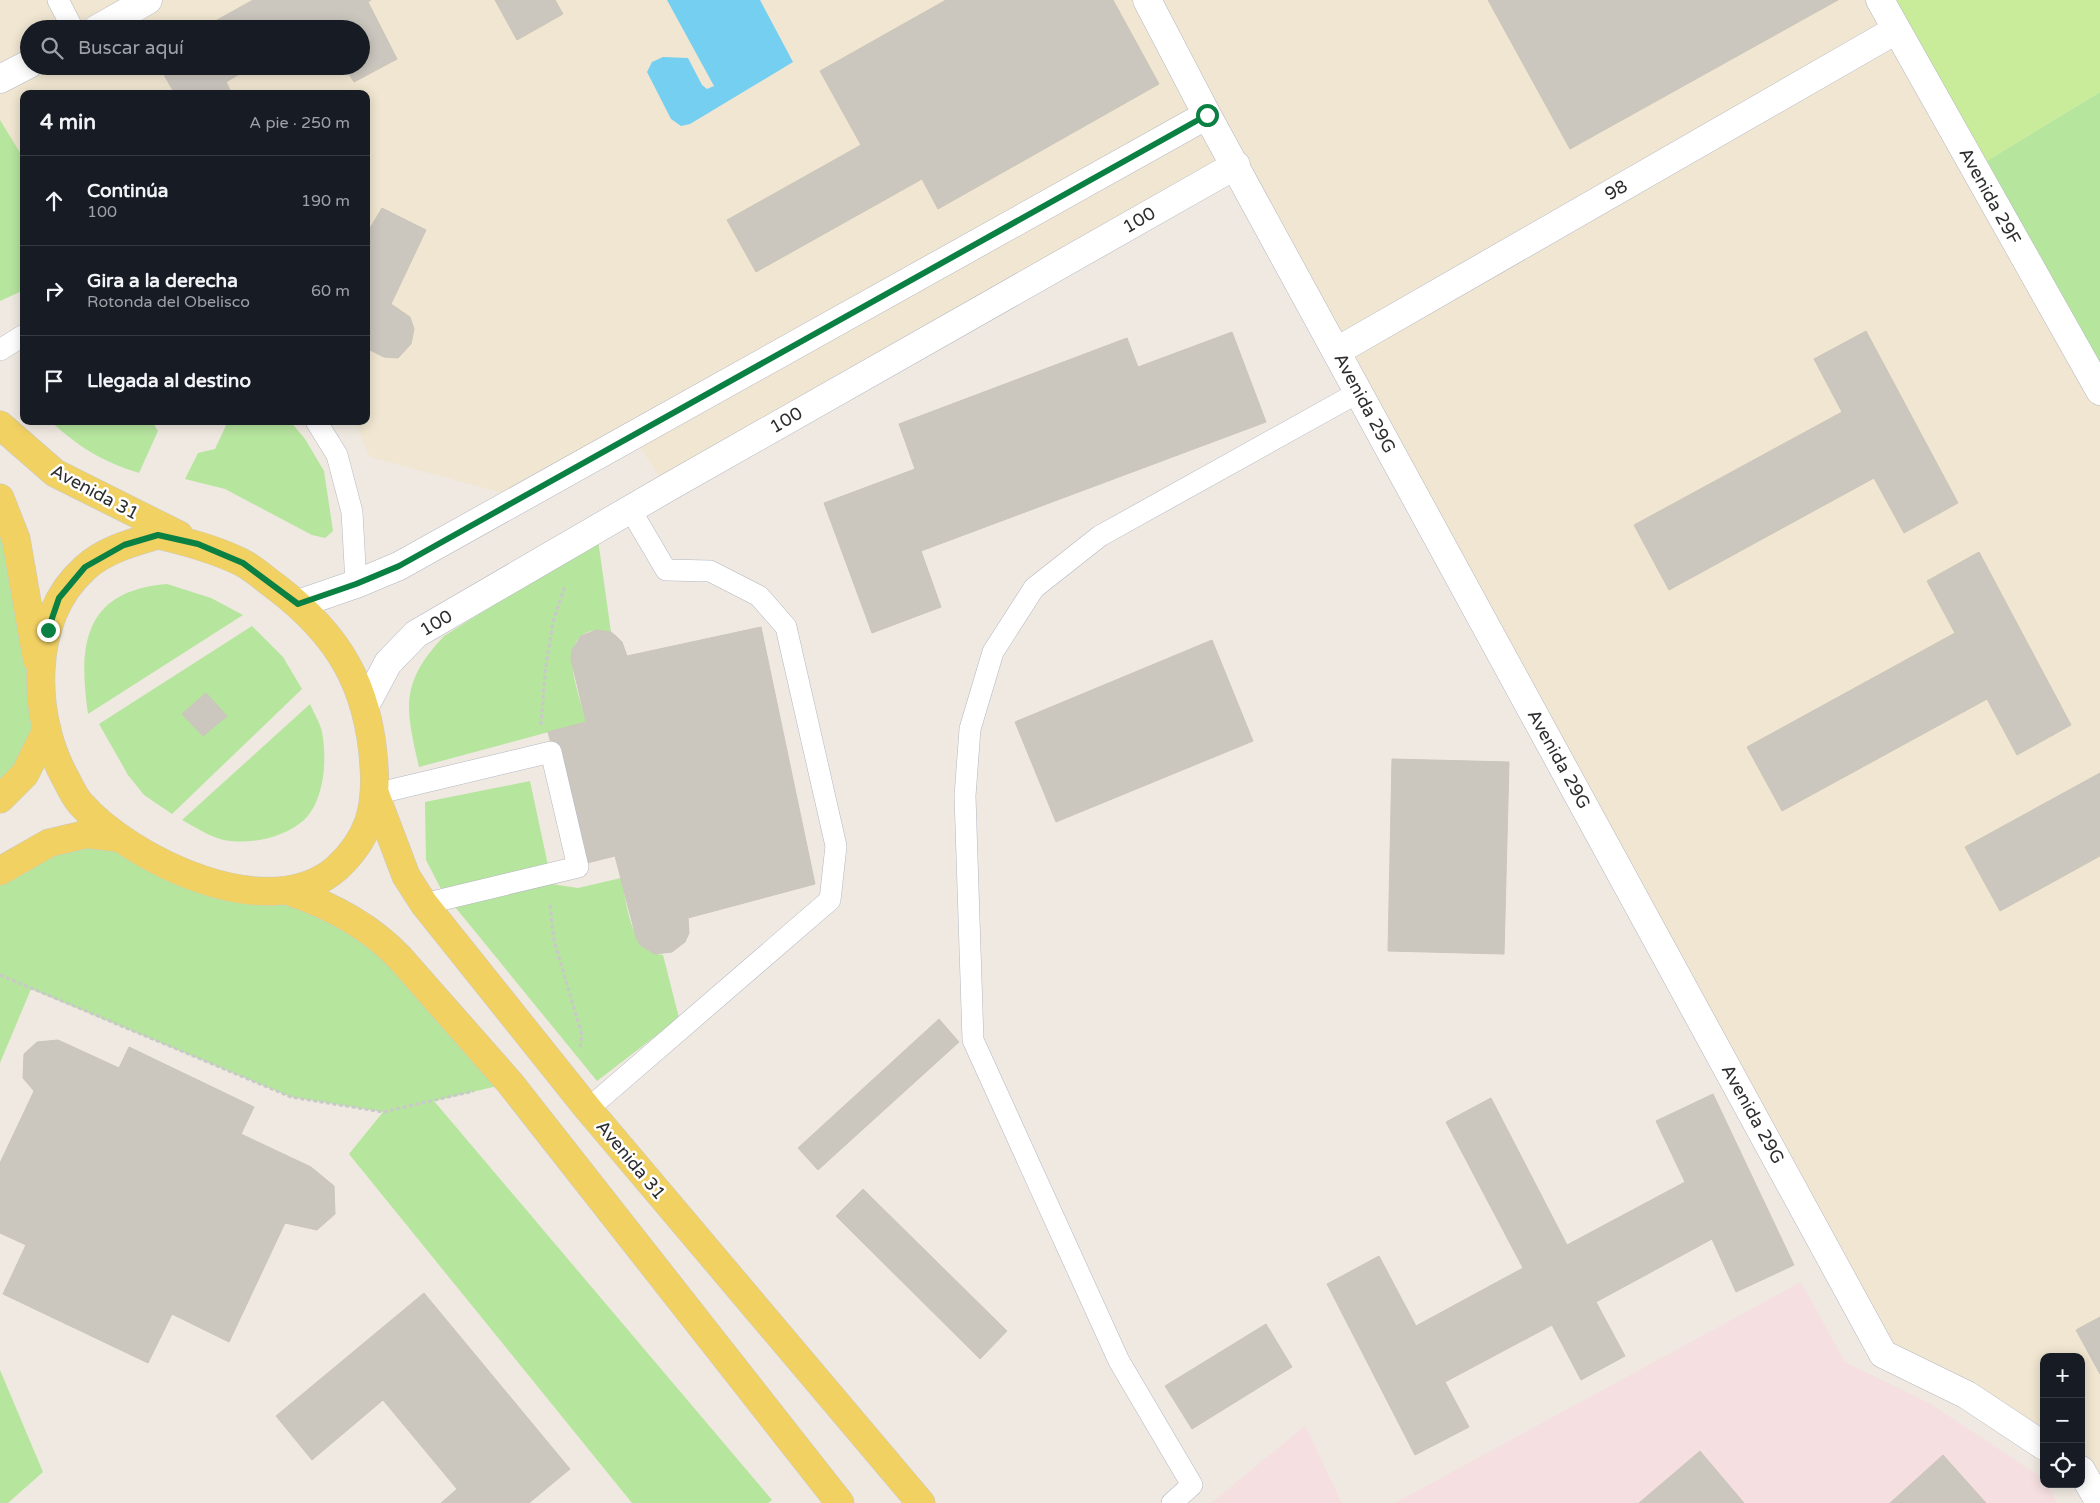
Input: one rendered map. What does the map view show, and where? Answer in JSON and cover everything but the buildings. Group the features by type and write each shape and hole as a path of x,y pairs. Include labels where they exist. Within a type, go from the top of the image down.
{"main road":[{"name":"Avenida 31","path":"0,425 55,474 198,544"},
{"path":"0,498 16,539 40,672 47,729 58,764 79,802 120,838 157,860 202,880 250,892 288,891 314,883 334,870 358,847 369,822 375,794 373,748 365,706 348,663 328,636 298,604 243,563 198,544 158,535 124,545 85,567 59,598 48,630 40,672"},
{"path":"0,799 25,774 47,729"},
{"name":"Avenida 31","path":"375,794 406,876 424,904 581,1101 921,1503"},
{"path":"0,871 49,843 87,834 120,838"},
{"path":"288,891 318,901 383,940 510,1082 835,1501"}],"street":[{"path":"112,20 148,0"},
{"name":"Avenida 29G","path":"1147,0 1207,115 1236,164 1882,1354 1967,1395 2040,1443"},
{"name":"Avenida 29F","path":"1880,0 2100,391"},
{"name":"98","path":"1337,350 1896,30"},
{"path":"0,79 20,69"},
{"path":"298,604 356,584 399,566 1207,115"},
{"name":"100","path":"365,706 388,663 416,634 630,509 1236,164"},
{"path":"2085,1477 2100,1503"}],"lane":[{"path":"58,0 68,20"},
{"path":"0,350 20,338"},
{"path":"1172,1503 1192,1485 1119,1361 972,1040 965,796 970,729 993,652 1034,588 1100,536 1359,392"},
{"path":"318,425 337,455 352,512 356,584"},
{"path":"581,1101 830,900 836,846 786,627 759,596 710,571 666,570 630,509"},
{"path":"375,794 551,752 578,867 424,904"}],"path":[{"path":"539,755 545,672 552,622 568,580"},
{"path":"554,873 550,903 554,941 582,1035 581,1101"},
{"path":"0,976 291,1097 383,1112 510,1082"}],"shaded area":[{"path":"0,0 2100,0 2100,1503 2085,1477 2085,1353 2040,1353 2040,1444 1883,1354 1236,165 667,488 632,435 521,498 370,457 356,425 370,425 370,90 20,90 20,152 0,120"},
{"path":"1801,1282 1845,1362 1929,1403 2040,1476 2040,1488 2049,1488 2057,1503 1395,1503"},
{"path":"1305,1426 1342,1503 1211,1503"}],"green space":[{"path":"1883,0 2100,0 2100,92 1975,168"},
{"path":"2100,92 2100,391 1975,168"},
{"path":"0,120 20,152 20,292 0,301"},
{"path":"55,425 154,425 158,431 139,473 101,458 71,439"},
{"path":"226,425 293,425 305,439 324,471 333,531 325,538 312,535 225,489 185,479 198,453 215,449"},
{"path":"0,498 44,717 0,799"},
{"path":"598,540 611,632 597,630 584,634 577,641 573,651 574,675 586,722 419,767 411,728 410,697 413,682 430,653 444,636"},
{"path":"167,584 211,598 243,615 88,714 84,665 87,644 93,625 103,610 118,597 139,589"},
{"path":"252,626 283,657 302,689 172,814 144,795 128,775 99,724"},
{"path":"310,704 322,732 324,766 323,779 316,802 304,820 276,836 244,842 219,839 182,820"},
{"path":"530,781 552,884 578,888 621,878 628,913 637,936 643,945 652,952 663,955 679,1018 597,1081 442,891 426,860 425,802"},
{"path":"87,834 356,922 510,1083 434,1101 772,1500 768,1503 632,1503 349,1154 383,1112 291,1097 31,989 0,1063 0,871"},
{"path":"0,1370 43,1472 8,1503 0,1503"}],"water":[{"path":"667,0 760,0 793,62 690,124 681,126 671,119 647,72 652,62 663,57 688,58 702,85 707,89 714,86"}],"route":[{"path":"48,630 59,598 85,567 124,545 158,535 198,544 243,563 298,604 356,584 399,566 1207,115"}]}
